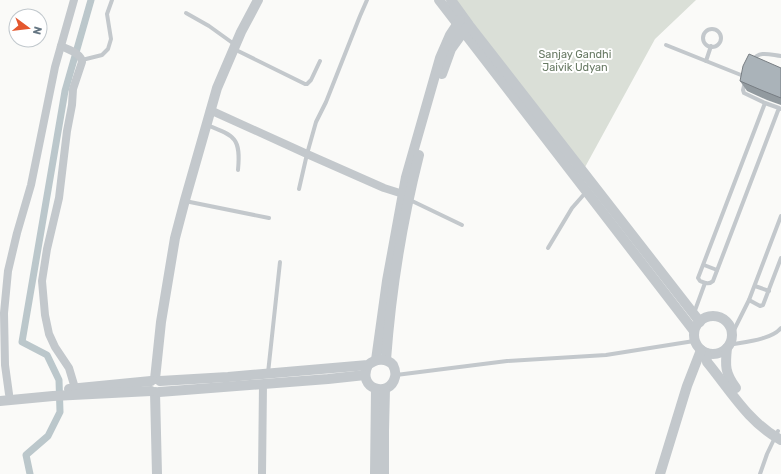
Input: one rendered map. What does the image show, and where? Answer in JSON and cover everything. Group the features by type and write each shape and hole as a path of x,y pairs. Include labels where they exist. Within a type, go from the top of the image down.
{"street":[{"path":"53,393 5,394 4,313 8,271 15,239 31,186 50,89 74,0"},
{"path":"157,474 155,386 162,314 175,238 217,88 234,47 258,0"},
{"path":"439,0 451,3 463,24 512,93 587,191 694,336 704,352 707,362 753,421 768,434 779,435"},
{"path":"381,389 369,384 389,314 406,197 445,66 463,24"},
{"path":"463,24 700,322"},
{"path":"61,46 78,55 59,198 47,249 42,281 45,315 49,334 69,368 73,390"},
{"path":"210,110 306,154 406,197"},
{"path":"694,336 695,327 705,317 712,315 719,316 726,320 732,334 731,342 717,354 704,352"},
{"path":"728,346 725,366 729,379 758,416 779,435"},
{"path":"660,474 687,386 704,352"},
{"path":"0,401 73,390 155,386 263,384 374,365"},
{"path":"155,386 374,365 393,366 396,375 392,383 381,389"},
{"path":"262,474 263,384"},
{"path":"375,474 381,389"},
{"path":"381,389 384,431 384,474"}],"lane":[{"path":"78,55 102,55 108,49 111,39 107,14 112,0"},
{"path":"299,189 306,154 316,122 326,102 367,0"},
{"path":"186,13 209,26 234,47 305,84 311,80 320,61"},
{"path":"706,61 711,46 718,43 720,38 718,32 711,29 706,31 703,39 706,44 711,46"},
{"path":"666,45 747,77"},
{"path":"751,66 753,60 758,54 781,56"},
{"path":"749,71 743,87 744,93 780,109 713,281 710,284 705,283 700,281 698,278 765,103"},
{"path":"206,124 227,133 236,142 239,154 238,170"},
{"path":"548,248 572,208 587,191"},
{"path":"406,197 462,225"},
{"path":"185,200 269,218"},
{"path":"732,334 755,286 781,216"},
{"path":"749,300 760,306 763,305 781,258"},
{"path":"268,374 280,262"},
{"path":"704,264 717,270"},
{"path":"694,313 705,283"},
{"path":"755,286 769,291"},
{"path":"728,346 770,336 781,328"},
{"path":"396,375 507,361 606,355 694,336"},
{"path":"760,474 779,435"}],"green space":[{"name":"Sanjay Gandhi Jaivik Udyan","path":"452,0 696,0 655,39 584,169"}],"building":[{"path":"749,54 781,68 781,98 740,81 743,66"}],"waterway":[{"path":"30,474 26,455 48,436 60,412 59,380 47,355 22,342 65,91 91,0"}]}
